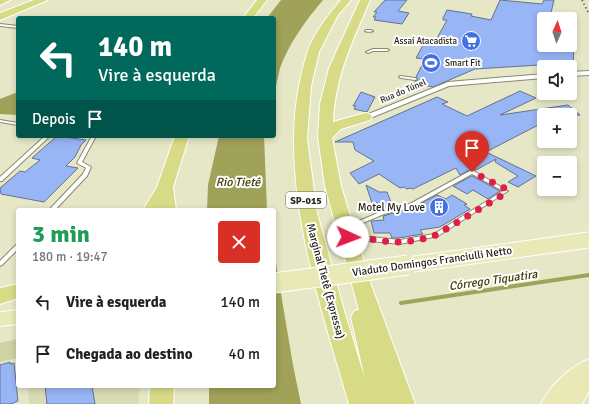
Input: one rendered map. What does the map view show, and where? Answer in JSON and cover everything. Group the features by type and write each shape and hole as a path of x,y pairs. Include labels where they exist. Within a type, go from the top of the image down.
{"highway":[{"path":"0,2 5,0"},
{"path":"0,17 43,0"},
{"path":"250,16 262,0"},
{"name":"Marginal Tietê (Expressa)","path":"346,0 334,14 313,52 305,86 300,138 308,213 334,314 361,404"},
{"path":"300,138 322,69 360,0"},
{"path":"365,0 335,68 327,104 325,137 333,186 361,285 359,301 399,401"},
{"path":"327,104 335,114 341,118 365,117"},
{"path":"325,137 339,125 365,117"},
{"path":"153,208 165,187 181,138"},
{"path":"165,187 167,208"},
{"path":"0,296 16,292"},
{"path":"161,404 162,388"}],"main road":[{"name":"Viaduto Domingos Franciulli Netto","path":"276,282 589,240"},
{"path":"0,319 16,317"},
{"path":"552,404 574,378 589,368"},
{"path":"570,404 589,373"}],"street":[{"path":"577,74 589,73"},
{"name":"Rua do Túnel","path":"365,117 442,85 537,77"}],"lane":[{"path":"0,25 16,27"},
{"path":"368,52 373,50 387,50"},
{"path":"401,77 415,79"},
{"path":"0,122 16,124"},
{"path":"0,180 46,138"},
{"path":"54,208 85,176 88,167 79,163 92,138"},
{"path":"472,172 506,191 436,235 428,238 400,242 362,237 346,233 382,213 410,206 472,172"},
{"path":"0,264 16,248"}],"shaded area":[{"path":"16,339 16,358 0,362 0,343"},
{"path":"28,388 140,388 138,404 29,404"}],"water":[{"path":"281,0 323,0 304,24 288,50 280,68 276,86 276,16 269,16"},
{"path":"16,93 16,115 0,114 0,99"},
{"name":"Rio Tietê","path":"219,138 264,138 267,208 207,208 208,185"},
{"path":"276,264 301,404 209,404 209,388 276,388"}],"building":[{"path":"385,0 407,0 398,11 409,13 402,24 374,20 376,17 373,17 377,12 374,12"},
{"path":"500,0 542,4 544,0 554,0 551,12 537,12 537,52 574,52 573,60 537,60 537,65 475,69 433,87 413,83 418,80 416,77 425,59 416,58 427,38 436,40 447,20 443,20 443,18 447,10 472,14 471,16 491,20"},
{"path":"520,91 536,98 500,115 537,110 537,126 486,152 536,176 518,187 508,182 518,176 495,162 496,159 476,170 469,170 460,175 456,168 413,189 407,189 404,187 400,188 379,174 359,184 350,173 374,161 355,150 353,142 335,142 437,97 448,102 442,104 467,116"},
{"path":"361,92 375,97 367,112 354,109 356,106 353,106"},
{"path":"568,105 572,108 548,108"},
{"path":"55,138 86,140 81,145 75,157 66,166 78,168 44,202 1,194 0,188 20,171 25,172 40,160 32,158"},
{"path":"472,176 500,191 488,199 473,190 467,194 453,186"},
{"path":"366,185 379,192 387,192 393,207 380,210 377,202 372,203"},
{"name":"Motel My Love","path":"437,195 446,199 452,195 467,204 464,205 470,209 440,227 420,230 423,234 392,238 390,233 374,233 371,221 384,220 383,216 412,208"},
{"path":"10,362 10,364 14,363 18,401 11,404 0,404 0,365"},
{"path":"45,388 92,388 95,404 47,404"}],"waterway":[{"name":"Córrego Tiquatira","path":"401,303 589,275"}],"railway":[{"path":"582,0 589,14"}],"place":[{"name":"Assaí Atacadista","path":"471,41"},
{"name":"Smart Fit","path":"431,63"},
{"name":"Motel My Love","path":"439,207"}],"route":[{"path":"348,237 362,237 400,242 428,238 436,235 506,193 504,188 475,172 472,172"}]}
